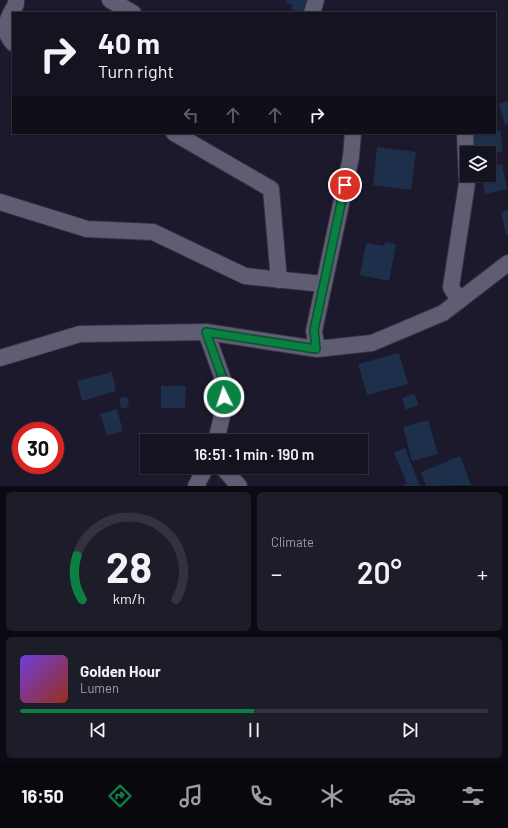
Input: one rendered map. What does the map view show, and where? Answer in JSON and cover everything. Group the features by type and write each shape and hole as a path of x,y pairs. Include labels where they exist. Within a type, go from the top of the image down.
{"street":[{"path":"12,42 6,36 4,26 16,4 16,0"},
{"path":"110,0 131,12"},
{"path":"312,12 316,0"},
{"path":"176,134 271,189 280,280"},
{"path":"316,349 314,330 351,157 353,134"},
{"path":"459,301 451,287 467,183 465,134"},
{"path":"0,202 87,229 153,232 245,276 323,284"},
{"path":"0,358 80,334 206,332 316,349 372,343 443,313 508,263"},
{"path":"206,332 224,382 223,412 218,434"},
{"path":"196,486 202,474"},
{"path":"228,474 239,486"}],"building":[{"path":"287,0 309,0 307,12 292,10 292,5 286,3"},
{"path":"508,101 508,124 505,125 499,104"},
{"path":"496,131 501,131 502,152 496,152 496,146 475,146 474,134 496,134"},
{"path":"377,147 416,152 411,190 373,185"},
{"path":"502,164 507,189 485,194 482,182 496,182 496,165"},
{"path":"508,210 508,234 506,234 501,212"},
{"path":"385,242 396,244 389,281 360,275 366,243 384,246"},
{"path":"399,353 408,384 367,395 358,364"},
{"path":"112,372 116,391 82,401 77,381"},
{"path":"161,386 186,386 185,408 161,408"},
{"path":"414,394 419,405 406,410 402,398"},
{"path":"127,397 129,407 121,409 119,398"},
{"path":"117,409 123,431 107,436 100,414"},
{"path":"428,420 438,454 412,461 403,427"},
{"path":"405,448 420,486 402,486 407,484 394,453"},
{"path":"460,456 471,485 426,486 421,472"}],"route":[{"path":"224,397 224,382 206,332 316,349 314,330 345,185"}]}
